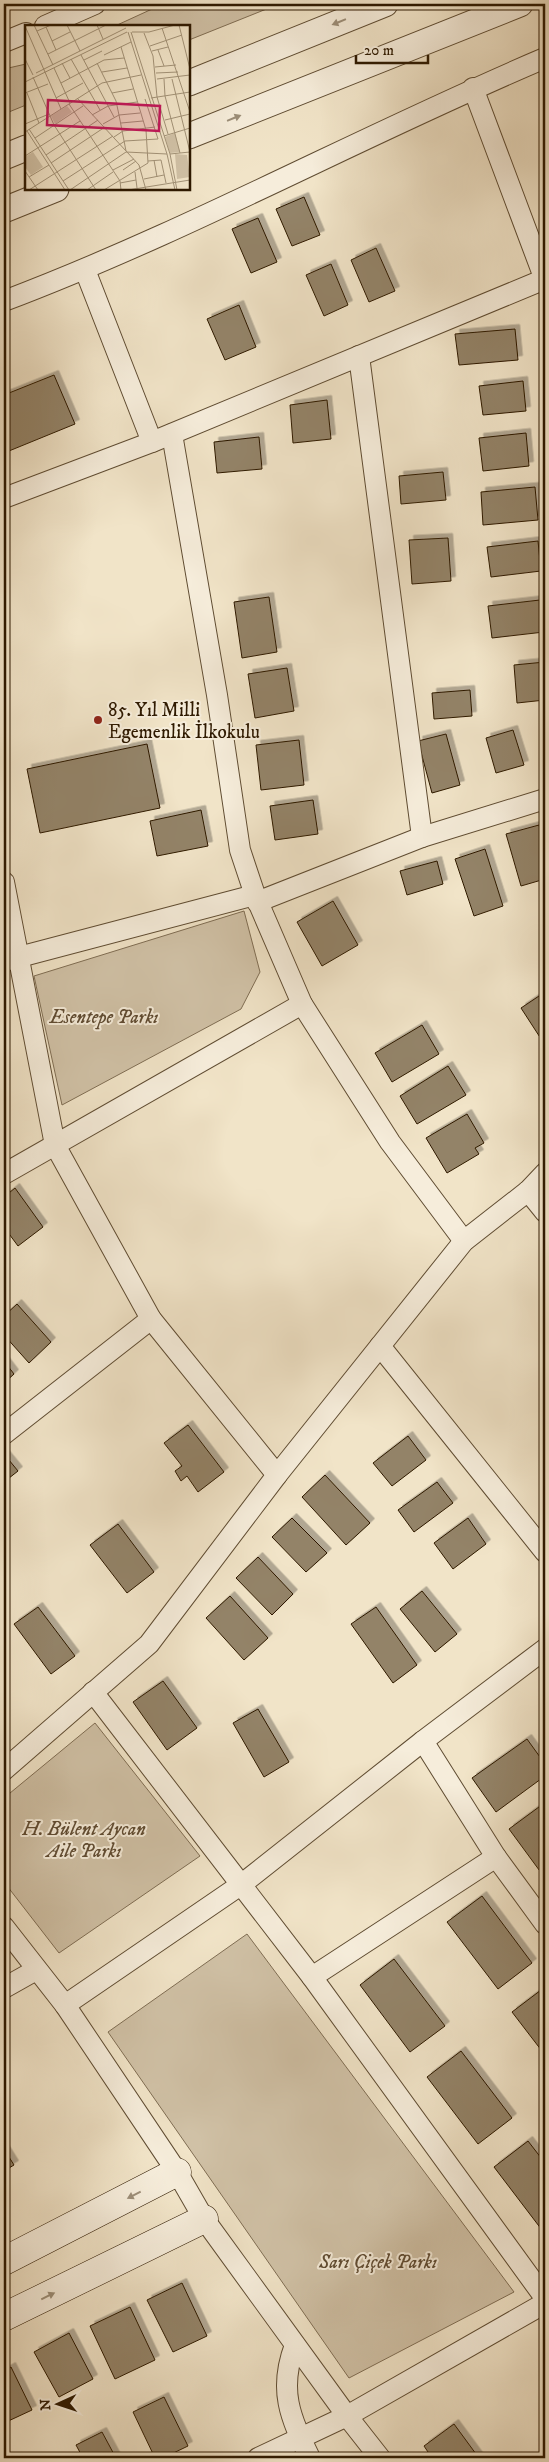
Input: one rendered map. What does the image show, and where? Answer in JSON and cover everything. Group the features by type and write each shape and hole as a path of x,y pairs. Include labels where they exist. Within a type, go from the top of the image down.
{"main road":[{"path":"4,2261 177,2172"},
{"path":"4,2317 204,2220"}],"street":[{"path":"47,25 95,4"},
{"path":"190,83 385,4"},
{"path":"190,136 520,4"},
{"path":"4,42 25,33"},
{"path":"4,301 85,270 473,88 545,58"},
{"path":"4,498 172,434 545,279 473,88"},
{"path":"4,157 25,148"},
{"path":"4,210 54,190"},
{"path":"85,270 152,442"},
{"path":"359,356 422,837"},
{"path":"172,434 217,696 240,850 256,898 302,1004 390,1142 464,1241"},
{"path":"11,959 256,898 422,837 545,800"},
{"path":"4,882 11,959 55,1145 151,1319 277,1475"},
{"path":"4,1174 302,1004"},
{"path":"4,1770 149,1644 277,1475 464,1241 528,1191 545,1173"},
{"path":"528,1191 545,1212"},
{"path":"4,1434 151,1319"},
{"path":"380,1346 545,1552"},
{"path":"65,2005 242,1884 423,1741 545,1650"},
{"path":"93,1692 312,1977 545,2298"},
{"path":"423,1741 496,1857 545,1924"},
{"path":"312,1977 496,1857"},
{"path":"4,1927 65,2005 177,2172 204,2220 347,2416 380,2458"},
{"path":"4,1988 36,1970"},
{"path":"258,2458 347,2416 545,2303"},
{"path":"295,2345 286,2372 287,2404 310,2458"}],"green space":[{"path":"163,4 279,4 190,40 190,25 117,25"},
{"path":"25,64 25,105 4,114 4,69"},
{"name":"Esentepe Parkı","path":"244,911 260,972 241,1009 62,1105 34,976"},
{"name":"H. Bülent Aycan Aile Parkı","path":"95,1723 200,1856 59,1953 4,1882 4,1798"},
{"name":"Sarı Çiçek Parkı","path":"247,1934 514,2292 349,2378 108,2032"}],"building":[{"path":"304,197 320,235 292,246 276,209"},
{"path":"258,218 277,262 251,273 232,229"},
{"path":"376,248 395,291 369,302 351,260"},
{"path":"331,264 348,305 324,316 306,275"},
{"path":"239,305 256,347 225,360 207,319"},
{"path":"515,329 518,360 459,365 455,334"},
{"path":"54,375 75,424 4,453 4,395"},
{"path":"523,381 526,411 483,415 479,386"},
{"path":"327,400 331,439 293,443 290,405"},
{"path":"526,433 529,466 483,471 479,438"},
{"path":"259,437 262,469 217,473 214,442"},
{"path":"443,472 446,500 401,504 399,476"},
{"path":"535,487 538,520 483,525 481,492"},
{"path":"448,538 451,581 412,584 409,540"},
{"path":"538,541 541,571 491,577 487,547"},
{"path":"269,597 277,652 242,658 234,602"},
{"path":"540,600 544,632 492,638 488,606"},
{"path":"545,662 545,700 517,703 514,665"},
{"path":"287,668 294,711 255,718 248,674"},
{"path":"470,690 472,716 434,719 432,693"},
{"path":"513,730 524,765 496,773 486,738"},
{"path":"446,734 460,785 432,793 418,741"},
{"path":"299,740 304,785 261,790 256,745"},
{"path":"147,744 160,808 40,833 27,769"},
{"path":"313,800 318,834 275,840 270,806"},
{"path":"201,810 208,846 157,856 150,821"},
{"path":"539,825 545,847 545,879 521,886 506,834"},
{"path":"485,849 503,906 474,916 455,859"},
{"path":"437,861 443,884 407,895 400,871"},
{"path":"333,901 358,945 322,966 297,922"},
{"path":"545,992 545,1045 521,1008"},
{"path":"422,1025 439,1054 392,1082 375,1053"},
{"path":"448,1066 466,1095 417,1124 400,1096"},
{"path":"467,1114 484,1143 475,1148 479,1154 447,1173 426,1138"},
{"path":"15,1188 43,1227 18,1246 4,1227 4,1197"},
{"path":"17,1304 51,1342 29,1363 4,1335 4,1316"},
{"path":"4,1361 14,1374 4,1383"},
{"path":"188,1425 224,1472 198,1492 187,1476 181,1481 175,1471 182,1466 164,1443"},
{"path":"408,1436 426,1460 392,1486 373,1463"},
{"path":"4,1454 18,1471 4,1482"},
{"path":"325,1475 370,1523 346,1545 302,1497"},
{"path":"437,1482 453,1503 414,1532 398,1510"},
{"path":"292,1518 327,1553 306,1572 272,1537"},
{"path":"468,1518 486,1544 453,1569 434,1543"},
{"path":"118,1524 154,1572 127,1593 90,1545"},
{"path":"258,1557 293,1594 272,1615 236,1578"},
{"path":"422,1591 457,1634 435,1652 400,1609"},
{"path":"230,1596 268,1638 244,1660 206,1618"},
{"path":"38,1607 75,1656 51,1674 14,1624"},
{"path":"376,1607 417,1665 393,1683 351,1624"},
{"path":"163,1681 197,1728 167,1750 133,1702"},
{"path":"258,1709 289,1762 264,1777 233,1723"},
{"path":"527,1739 545,1764 545,1776 496,1812 472,1778"},
{"path":"543,1804 545,1806 545,1878 509,1829"},
{"path":"482,1896 532,1963 498,1989 447,1922"},
{"path":"394,1959 445,2026 410,2052 360,1985"},
{"path":"545,1987 545,2055 512,2012"},
{"path":"461,2051 512,2118 478,2144 427,2077"},
{"path":"528,2141 545,2163 545,2234 494,2167"},
{"path":"4,2149 14,2165 4,2171"},
{"path":"182,2283 207,2336 173,2352 147,2300"},
{"path":"130,2307 155,2360 115,2379 90,2326"},
{"path":"69,2333 93,2379 59,2397 34,2352"},
{"path":"11,2367 32,2410 4,2423 4,2371"},
{"path":"164,2397 188,2446 163,2458 155,2458 133,2412"},
{"path":"454,2424 479,2458 432,2458 424,2446"},
{"path":"102,2432 116,2458 83,2458 76,2445"}],"place":[{"name":"85. Yıl Milli Egemenlik İlkokulu","path":"98,720"}]}
